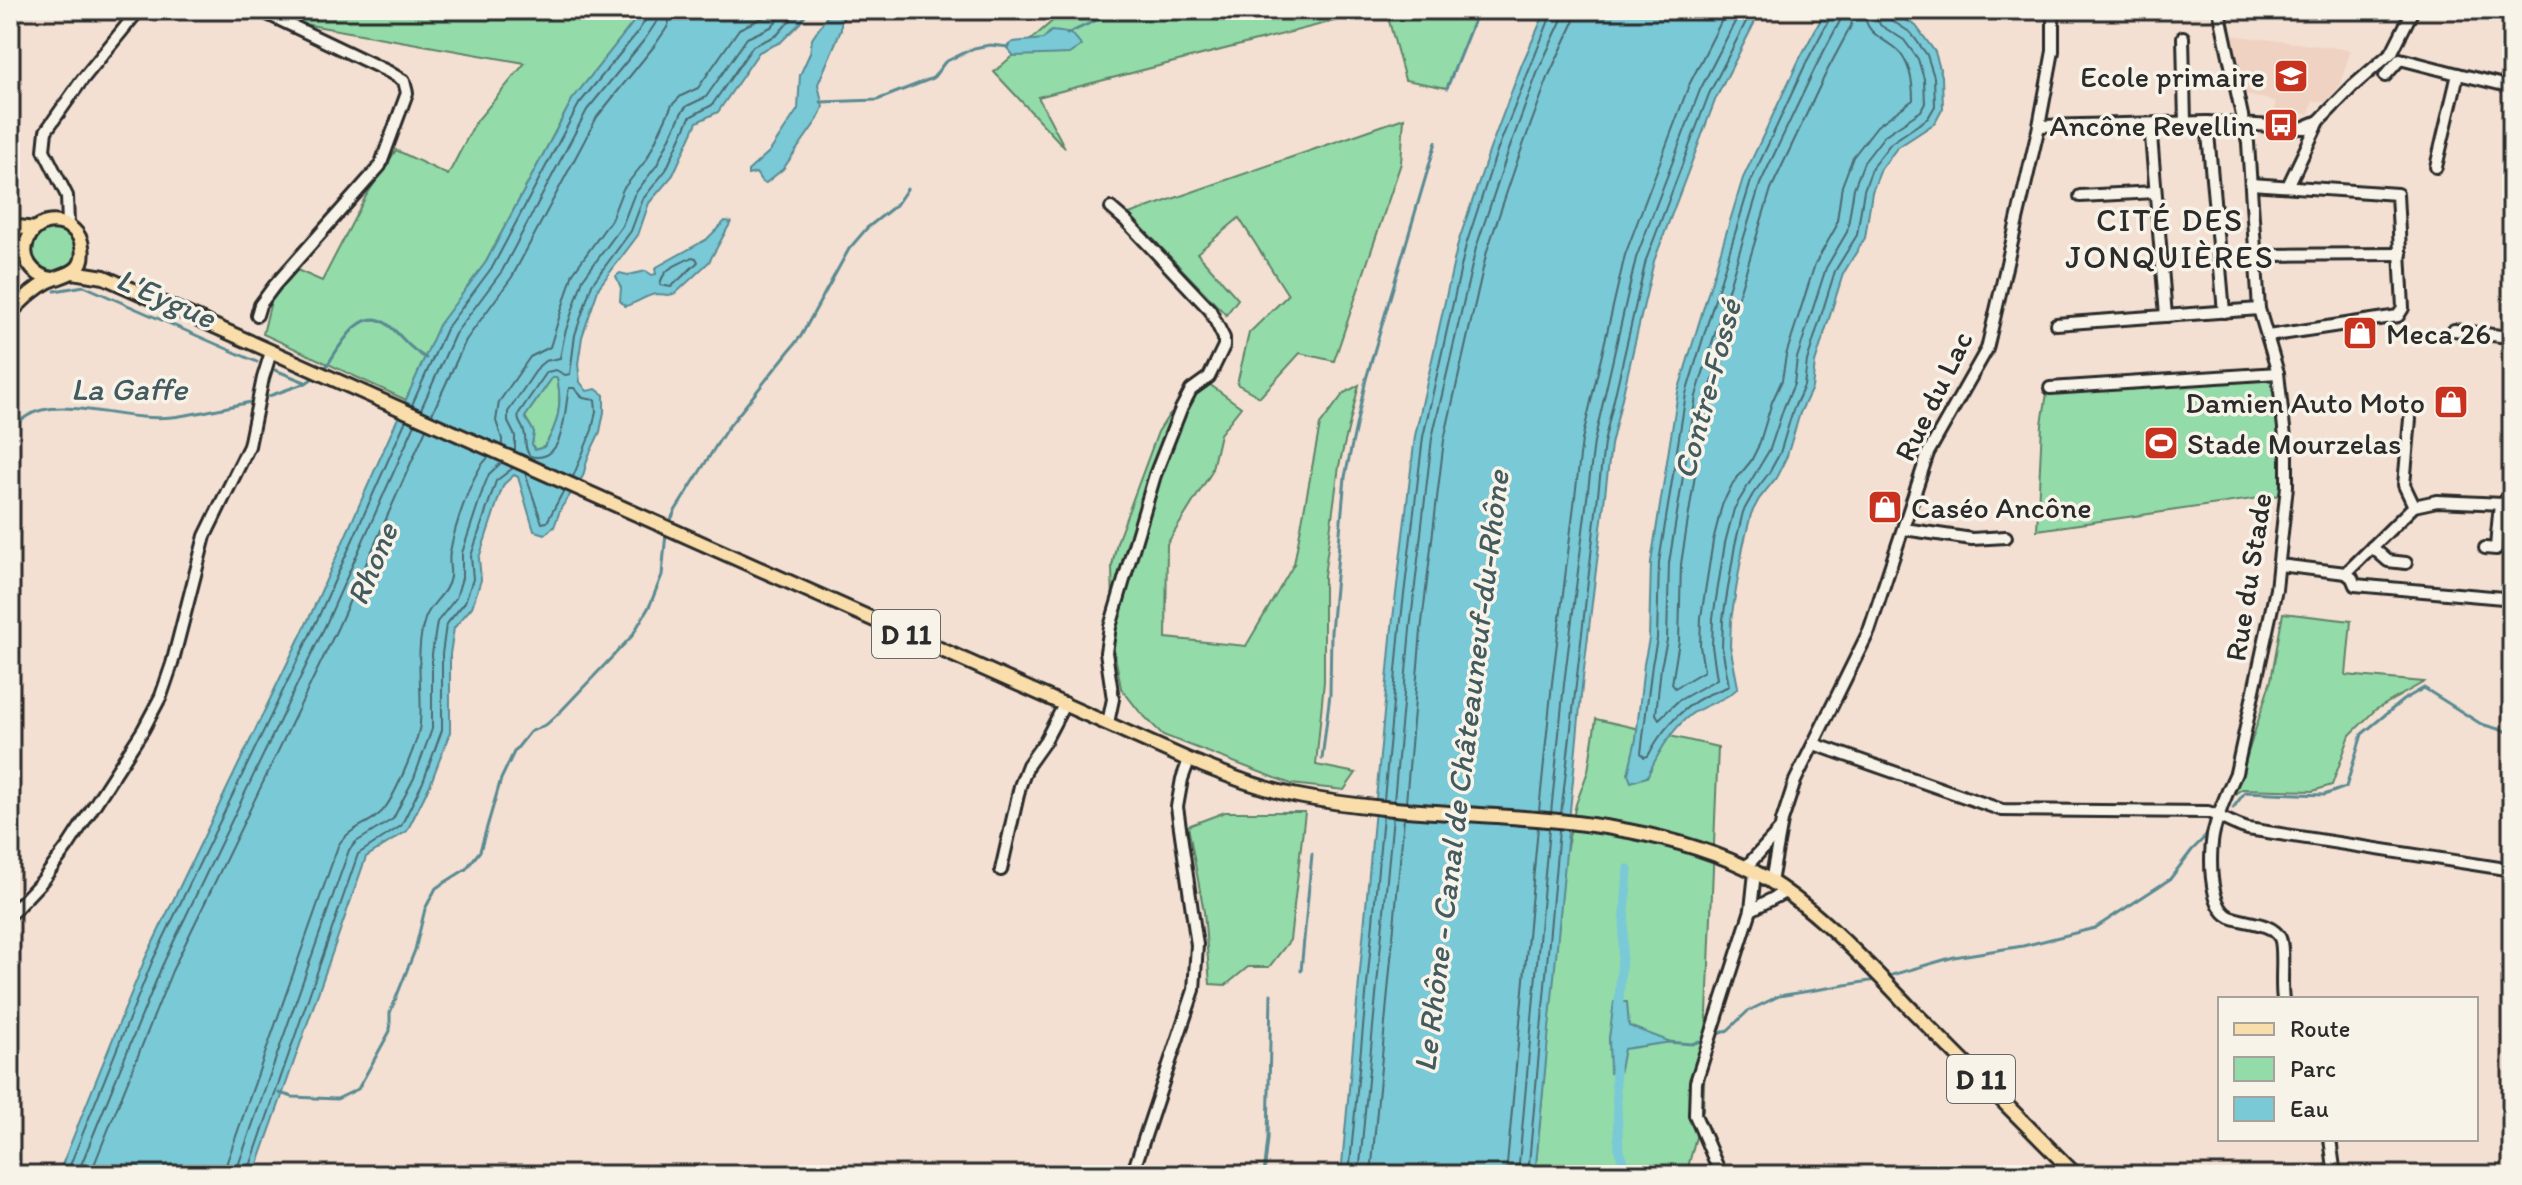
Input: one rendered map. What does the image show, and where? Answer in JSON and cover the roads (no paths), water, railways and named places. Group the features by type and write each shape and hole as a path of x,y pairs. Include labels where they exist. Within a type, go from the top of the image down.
{"main road":[{"path":"10,226 35,229 53,222 68,225 79,237 83,252 104,277"},
{"path":"35,229 25,247 27,262 40,276 52,279"},
{"path":"10,239 25,247"},
{"path":"12,311 32,291 52,279 73,272 83,252"},
{"path":"12,311 31,268"},
{"path":"73,272 104,277 271,352"},
{"name":"D 11","path":"271,352 1189,760 1261,787 1351,804 1595,824 1691,846 1750,870 1785,892 1867,962 2076,1175"}],"street":[{"path":"68,225 67,196 44,150 46,131 82,80 139,10"},
{"path":"257,315 260,305 274,286 380,166 407,93 404,81 389,72 259,10"},
{"name":"Rue du Lac","path":"1771,882 1795,781 1869,631 1928,453 1987,349 2039,126 2053,51 2053,10"},
{"name":"Rue du Stade","path":"2219,10 2245,125 2259,309 2278,373 2287,486 2276,589 2236,773 2214,833 2212,857 2218,906 2231,917 2266,927 2280,937 2283,997"},
{"path":"2385,76 2413,10"},
{"path":"2183,37 2185,123"},
{"path":"2039,126 2207,122 2306,128 2319,121 2353,86 2396,55"},
{"path":"2396,55 2508,86"},
{"path":"2436,167 2458,74"},
{"path":"2288,186 2319,121"},
{"path":"2207,122 2224,312"},
{"path":"2150,124 2166,316"},
{"path":"2251,184 2397,194 2403,308 2398,316 2268,336"},
{"path":"2080,196 2155,192"},
{"path":"53,222 64,207 67,196"},
{"path":"1108,723 1113,699 1106,652 1110,627 1155,475 1191,390 1209,377 1224,346 1224,338 1210,310 1111,208"},
{"path":"2256,255 2401,254"},
{"path":"2056,324 2259,309"},
{"path":"2454,330 2508,337 2512,344"},
{"path":"10,915 42,881 68,846 143,730 161,696 205,536 249,446 271,352"},
{"path":"2050,388 2278,373"},
{"path":"2410,419 2404,485 2414,506"},
{"path":"2346,573 2414,506 2437,501 2503,504 2512,491"},
{"path":"2485,548 2496,549 2500,504"},
{"path":"1904,529 1972,539 2006,537"},
{"path":"2497,535 2512,536"},
{"path":"2372,547 2388,561 2406,563"},
{"path":"2279,565 2346,573 2355,585 2503,598"},
{"path":"1001,870 1020,786 1028,765 1065,703"},
{"path":"1814,744 2002,810 2208,812 2248,829 2512,870"},
{"path":"1132,1175 1194,990 1197,945 1177,807 1189,760"},
{"path":"1721,1175 1695,1115 1696,1082 1751,910 1750,870 1781,830"},
{"path":"1751,910 1785,892"},
{"path":"2330,1141 2335,1175"}],"water":[{"name":"Rhone","path":"643,10 809,10 781,42 759,52 718,112 697,122 673,175 649,203 638,235 599,287 582,337 578,364 580,382 587,391 596,389 604,395 604,412 600,432 583,476 561,508 554,527 545,534 534,531 518,477 514,475 504,484 479,558 481,580 472,607 454,628 450,654 450,732 430,785 407,831 366,857 254,1175 58,1175 145,959 311,614 439,325 486,262 572,100","holes":["552,378 557,378 559,405 556,422 544,447 535,450 532,444 534,432 525,417"]},
{"path":"831,10 848,10 818,84 823,107 783,169 766,183 762,182 756,173 748,175 748,171 770,151 798,109 800,75 810,53 812,39"},
{"name":"Le Rhône - Canal de Châteauneuf-du-Rhône","path":"1546,10 1761,10 1716,98 1654,261 1611,445 1582,686 1535,1175 1341,1175 1392,627 1415,436 1458,243 1522,64"},
{"path":"1826,10 1888,10 1916,26 1935,52 1942,76 1943,108 1935,123 1897,148 1881,169 1872,192 1865,238 1843,274 1815,363 1812,388 1800,413 1787,456 1751,514 1731,620 1730,646 1738,687 1683,721 1665,744 1647,777 1631,782 1628,774 1636,739 1649,639 1651,562 1678,392 1743,178"},
{"path":"1051,31 1073,35 1081,46 1069,54 1014,56 1006,47 1013,42 1043,39"},
{"path":"725,221 731,222 709,262 676,293 653,295 625,306 620,301 621,288 616,276 646,271 656,274 655,268 707,239"},
{"path":"1614,1002 1627,1002 1629,1026 1671,1042 1624,1049 1619,1074 1610,1073 1609,1038"}],"waterway":[{"path":"1067,34 1118,10"},
{"path":"1447,88 1478,10"},
{"path":"821,102 877,100 933,78 945,62 974,48 990,45 1009,47"},
{"path":"1322,759 1330,694 1331,632 1345,477 1366,379 1436,142"},
{"path":"668,526 726,430 801,336 849,249 867,228 896,205 907,189"},
{"name":"L'Eygue","path":"10,259 20,271"},
{"name":"L'Eygue","path":"55,291 84,286 257,362"},
{"name":"La Gaffe","path":"326,367 359,324 377,319 426,358"},
{"name":"L'Eygue","path":"275,370 305,382"},
{"name":"La Gaffe","path":"266,397 313,378"},
{"name":"La Gaffe","path":"10,428 33,413 57,408 156,418 251,402"},
{"path":"279,1093 293,1097 337,1099 358,1089 390,1031 390,1013 415,950 425,909 436,888 466,869 480,851 501,779 514,752 530,732 547,724 561,711 632,636 650,605 662,575 666,533"},
{"path":"2233,808 2245,792 2324,795 2346,787 2362,734 2403,700 2424,688 2481,724 2512,733"},
{"path":"1892,975 1954,957 2023,946 2095,928 2170,879 2209,833"},
{"path":"1301,971 1312,854"},
{"name":"Contre-Fossé","path":"1618,1014 1628,869"},
{"path":"1717,1034 1728,1030 1748,1011 1779,996 1876,980"},
{"path":"1264,1175 1268,1139 1271,994"},
{"path":"1668,1042 1692,1044 1700,1041"},
{"name":"Contre-Fossé","path":"1615,1064 1619,1151 1628,1175"}],"place":[{"name":"Ecole primaire","path":"2291,76"},
{"name":"Ancône Revellin","path":"2281,125"},
{"name":"Meca 26","path":"2360,333"},
{"name":"Damien Auto Moto","path":"2451,402"},
{"name":"Stade Mourzelas","path":"2161,443"},
{"name":"Caséo Ancône","path":"1885,507"}],"district":[{"name":"CITÉ DES JONQUIÈRES","path":"2170,238"}]}
